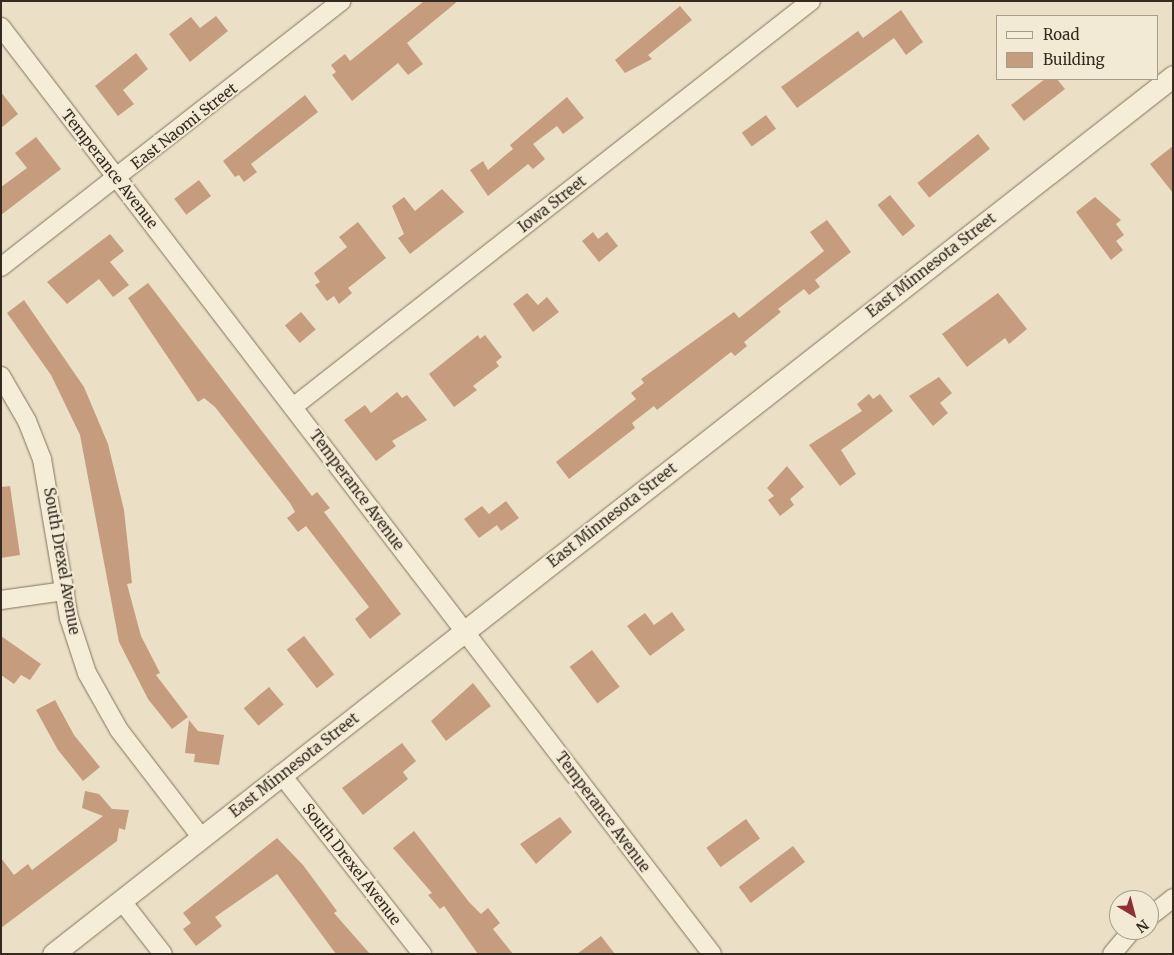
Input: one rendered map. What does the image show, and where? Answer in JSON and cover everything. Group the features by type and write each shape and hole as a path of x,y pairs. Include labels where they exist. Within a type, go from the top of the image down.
{"street":[{"name":"East Naomi Street","path":"1,267 341,1"},
{"name":"Iowa Street","path":"293,407 811,1"},
{"name":"Temperance Avenue","path":"1,27 712,954"},
{"name":"East Minnesota Street","path":"53,954 1173,76"},
{"name":"South Drexel Avenue","path":"1,376 27,421 42,460 65,591 76,641 102,702 202,838"},
{"path":"1,600 65,591"},
{"name":"South Drexel Avenue","path":"281,774 422,954"},
{"path":"1159,909 1173,898"},
{"path":"121,900 164,954"},
{"path":"1112,954 1124,940"}],"building":[{"path":"424,1 458,1 407,43 423,64 408,75 398,63 352,101 332,75 336,72 331,65 345,54 350,61"},
{"path":"680,6 692,20 648,55 652,59 625,73 615,60"},
{"path":"901,10 923,42 906,55 894,38 797,108 781,87 858,31 863,38"},
{"path":"216,16 228,31 190,62 169,34 191,17 200,28"},
{"path":"136,53 148,69 123,90 134,104 118,116 95,86"},
{"path":"1044,80 1058,80 1065,89 1024,121 1011,105"},
{"path":"1,92 18,114 1,128"},
{"path":"305,95 318,112 251,164 257,172 244,182 239,175 235,177 223,161"},
{"path":"567,97 584,118 563,134 557,126 533,144 545,159 533,169 528,164 488,196 470,170 483,161 488,170 513,149 510,145"},
{"path":"766,115 776,129 752,146 742,133"},
{"path":"978,134 990,149 929,198 917,183"},
{"path":"36,137 61,169 1,215 1,187 27,168 15,153"},
{"path":"1173,146 1173,193 1150,164"},
{"path":"199,180 211,196 186,215 174,199"},
{"path":"442,189 464,212 410,254 398,238 404,234 392,206 404,197 415,211"},
{"path":"890,195 915,226 903,236 878,205"},
{"path":"1095,197 1121,220 1116,224 1124,235 1116,241 1123,250 1111,260 1076,212"},
{"path":"827,220 851,252 815,280 820,287 809,295 804,289 778,309 781,312 744,342 747,346 735,356 731,352 657,410 654,406 632,423 635,428 569,479 556,462 636,399 631,393 644,383 641,379 734,312 739,318 824,251 810,232"},
{"path":"358,222 386,258 348,288 352,293 339,304 334,296 327,301 315,285 320,282 314,273 347,247 339,237"},
{"path":"593,232 598,239 607,232 618,246 599,262 582,241"},
{"path":"110,234 124,251 110,262 129,285 113,297 99,279 67,304 47,282"},
{"path":"148,283 312,496 317,492 330,508 324,512 401,614 370,639 355,619 369,607 306,526 298,532 287,518 295,512 290,503 215,407 204,398 198,402 128,298"},
{"path":"527,293 538,305 547,297 559,312 533,332 513,304"},
{"path":"998,293 1027,329 1009,344 1005,338 967,367 942,334"},
{"path":"24,300 84,387 108,444 124,510 132,583 127,584 141,636 160,673 156,675 188,717 172,729 148,699 119,642 80,435 51,375 7,313"},
{"path":"301,312 316,330 300,343 285,325"},
{"path":"478,335 480,339 485,335 502,357 496,362 499,366 473,386 477,390 454,407 429,374"},
{"path":"939,377 952,393 940,403 948,413 933,426 909,396"},
{"path":"397,392 402,398 407,395 427,420 392,441 396,446 376,461 344,420 365,405 371,413"},
{"path":"869,394 873,399 880,394 893,411 841,450 856,474 840,486 809,445 862,411 857,404"},
{"path":"787,466 804,487 790,499 794,505 780,516 768,500 774,496 767,488"},
{"path":"10,486 20,555 1,558 1,487"},
{"path":"506,501 519,518 501,531 497,525 479,538 464,519 482,506 489,514"},
{"path":"672,612 685,630 650,656 627,626 645,613 654,625"},
{"path":"1,636 41,664 30,680 21,675 14,684 1,675"},
{"path":"304,636 334,675 317,688 287,650"},
{"path":"592,650 620,687 597,704 570,667"},
{"path":"473,683 491,706 446,741 431,721"},
{"path":"269,687 284,705 259,726 244,708"},
{"path":"55,700 74,735 100,767 83,781 58,750 36,710"},
{"path":"189,720 198,731 224,735 219,765 194,762 195,754 185,753"},
{"path":"402,743 416,761 403,772 408,779 363,815 342,788"},
{"path":"85,791 99,794 112,809 129,810 125,830 119,828 117,841 1,928 1,858 14,875 28,864 32,870 103,816 82,808"},
{"path":"560,817 572,832 536,864 520,844"},
{"path":"746,819 760,838 720,867 706,848"},
{"path":"414,831 469,902 481,914 488,908 500,923 493,929 513,954 478,954 444,906 440,909 428,895 432,893 393,848"},
{"path":"277,838 303,865 337,911 334,913 370,954 336,954 277,874 215,917 222,926 196,946 183,929 191,923 183,913"},
{"path":"793,846 805,862 751,903 739,887"},
{"path":"601,936 615,954 577,954"}]}
